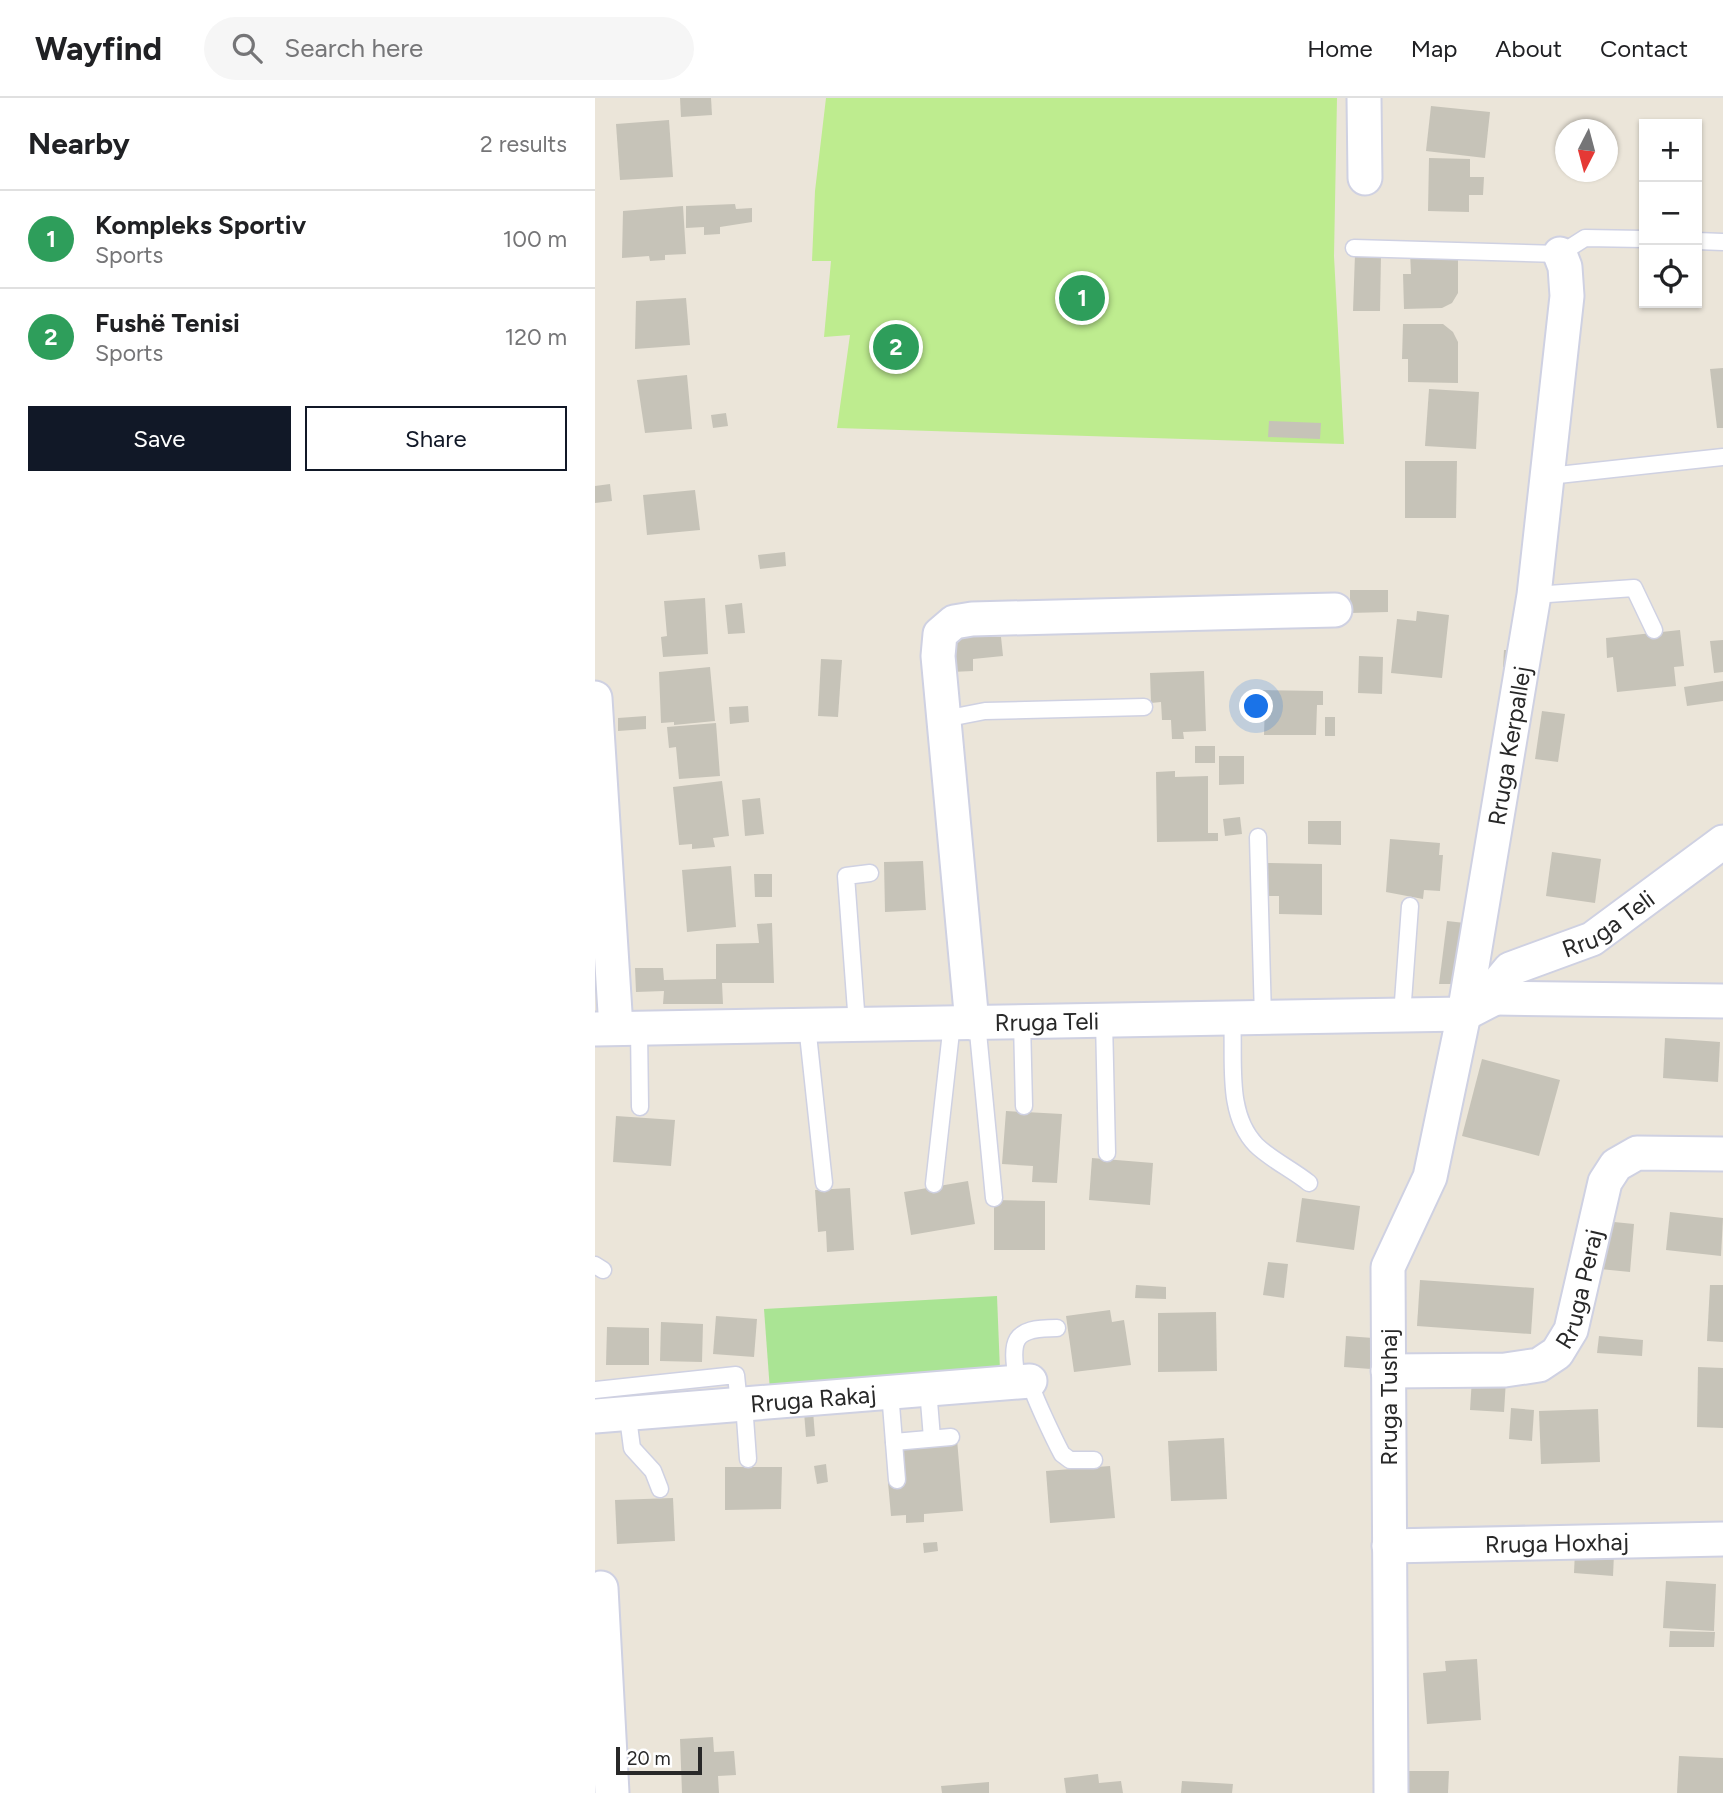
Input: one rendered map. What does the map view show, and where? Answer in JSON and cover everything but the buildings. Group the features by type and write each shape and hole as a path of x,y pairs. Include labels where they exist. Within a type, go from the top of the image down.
{"street":[{"path":"1364,98 1364,178"},
{"name":"Rruga Kerpallej","path":"1464,1014 1534,595 1567,296 1565,267 1560,254"},
{"path":"967,1023 938,656 940,634 954,622 1335,610"},
{"path":"595,698 617,1028"},
{"name":"Rruga Teli","path":"1495,999 1500,981 1510,969 1593,939 1723,842"},
{"name":"Rruga Teli","path":"617,1028 1464,1014 1495,999 1723,1002"},
{"name":"Rruga Tushaj","path":"1391,1793 1388,1267 1430,1177 1464,1014"},
{"name":"Rruga Peraj","path":"1388,1371 1505,1370 1539,1366 1557,1353 1571,1330 1605,1182 1616,1165 1637,1153 1723,1154"},
{"name":"Rruga Rakaj","path":"595,1416 626,1394 677,1388 890,1392 1024,1381"},
{"name":"Rruga Hoxhaj","path":"1389,1546 1723,1539"},
{"path":"601,1588 600,1670 612,1793"}],"lane":[{"path":"1354,248 1560,254 1585,238 1639,239"},
{"path":"1702,241 1723,242"},
{"path":"1549,476 1723,457"},
{"path":"1534,595 1634,588 1654,630"},
{"path":"944,719 985,711 1144,707"},
{"path":"1258,837 1248,1018 1236,1110 1241,1126 1257,1146 1309,1183"},
{"path":"857,1024 846,876 870,873"},
{"path":"1402,1015 1410,906"},
{"path":"1104,1020 1107,1153"},
{"path":"1022,1022 1024,1106"},
{"path":"934,1184 967,1023"},
{"path":"967,1023 994,1198"},
{"path":"807,1025 824,1182"},
{"path":"617,1028 640,1107"},
{"path":"1057,1328 1035,1328 1020,1333 1014,1342 1024,1381 1038,1399 1062,1454 1070,1460 1094,1460"},
{"path":"738,1388 748,1459"},
{"path":"928,1389 932,1438"},
{"path":"595,1390 626,1394 632,1448 653,1471 660,1489"},
{"path":"890,1392 897,1480"},
{"path":"894,1442 951,1437"}],"green space":[{"path":"826,98 1337,98 1334,256 1344,444 837,428 850,335 824,337 831,261 812,261 815,191"},
{"path":"997,1296 1000,1371 770,1391 764,1309"}],"place":[{"name":"Kompleks Sportiv","path":"1082,298"},
{"name":"Fushë Tenisi","path":"896,347"}]}
